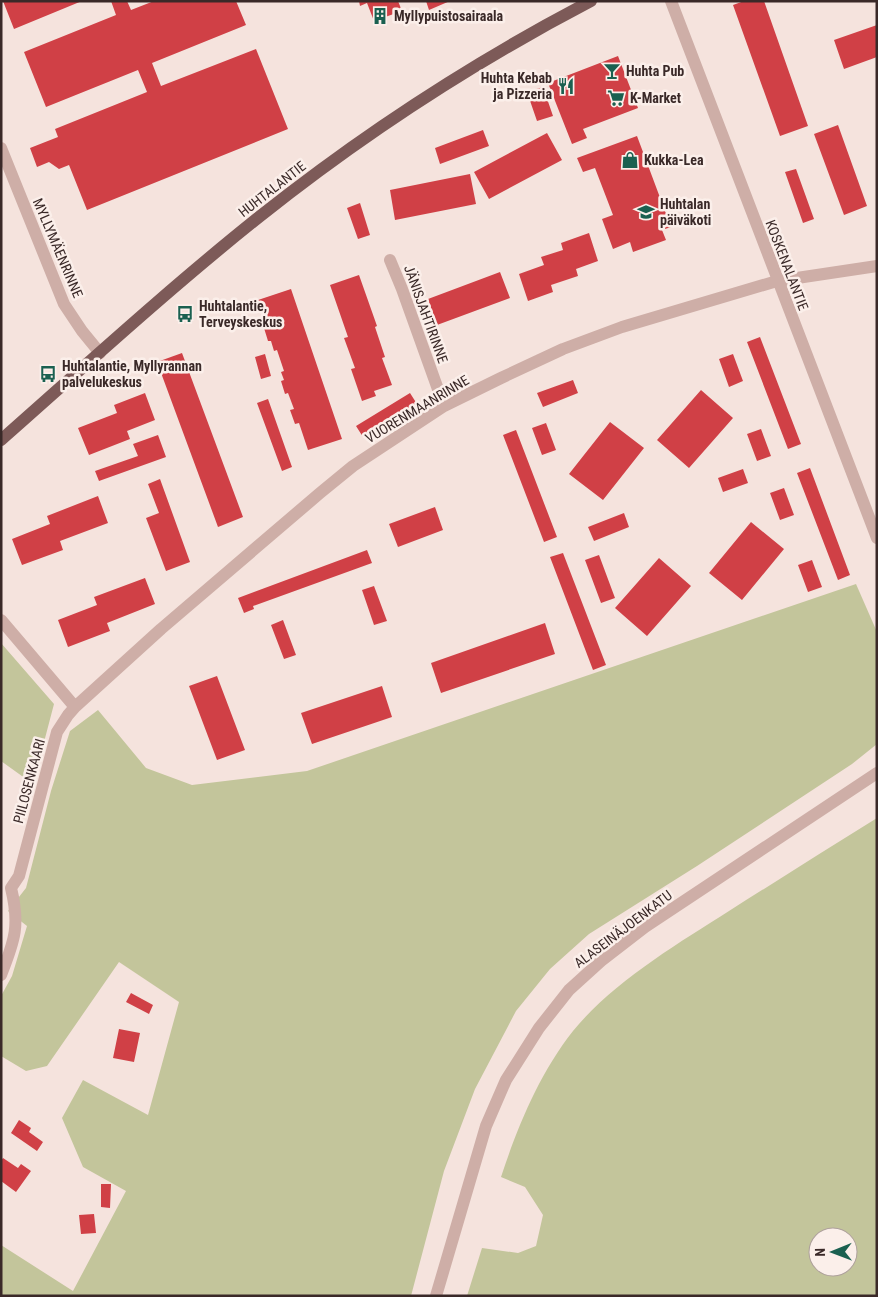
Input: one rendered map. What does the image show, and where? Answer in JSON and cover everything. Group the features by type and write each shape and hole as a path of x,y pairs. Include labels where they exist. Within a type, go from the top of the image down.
{"main road":[{"name":"HUHTALANTIE","path":"1,440 259,217 321,170 431,93 542,27 591,1"}],"street":[{"name":"KOSKENALANTIE","path":"671,1 877,538"},
{"name":"MYLLYMÄENRINNE","path":"1,148 64,304 100,353"},
{"name":"JÄNISJAHTIRINNE","path":"390,260 444,406"},
{"name":"VUORENMAANRINNE","path":"75,707 161,629 313,498 353,466 444,406 501,378 580,343 622,327 777,281 877,266"},
{"path":"1,620 75,707"},
{"name":"PIILOSENKAARI","path":"1,975 14,939 16,909 6,887 19,876 58,732 75,707"},
{"name":"ALASEINÄJOENKATU","path":"436,1296 486,1126 503,1087 539,1028 569,990 601,960 645,928 877,773"}],"green space":[{"path":"856,584 877,632 877,744 852,764 697,866 589,934 550,969 516,1011 475,1089 444,1171 411,1296 1,1296 1,1245 73,1291 126,1191 83,1167 62,1118 83,1080 148,1115 179,1002 119,962 47,1066 26,1071 1,1056 1,996 12,976 27,926 8,911 26,888 51,791 70,731 98,710 146,768 192,785 307,771"},
{"path":"1,643 54,704 33,784 1,761"},
{"path":"877,818 877,1296 467,1296 482,1248 518,1253 536,1246 543,1215 525,1187 501,1177 531,1101 550,1065 573,1031 589,1013 646,965"}],"building":[{"path":"3,1 82,1 14,29"},
{"path":"111,1 127,1 131,10 154,1 236,1 246,25 152,63 161,86 256,49 288,129 87,210 69,165 59,169 49,162 37,167 30,148 58,137 55,129 147,92 138,70 46,107 24,52 116,15"},
{"name":"Myllypuistosairaala","path":"359,1 398,1 402,11 374,21 367,3 360,6"},
{"name":"Myllypuistosairaala","path":"426,1 450,1 429,10"},
{"path":"744,1 764,1 808,126 780,136 733,5"},
{"path":"877,25 877,57 844,69 834,40"},
{"path":"618,56 638,108 583,129 587,138 572,144 548,83"},
{"path":"543,87 553,116 537,121 527,92"},
{"path":"838,125 867,206 844,215 814,134"},
{"path":"483,130 489,146 440,164 435,148"},
{"path":"547,133 562,160 489,199 474,172"},
{"path":"637,136 671,227 662,230 666,240 633,252 630,242 613,249 602,219 613,215 595,168 583,172 577,158"},
{"path":"796,169 814,219 803,223 785,172"},
{"path":"470,174 476,204 395,220 390,190"},
{"path":"360,203 370,235 358,239 347,208"},
{"path":"589,233 598,261 576,269 578,276 551,285 553,292 528,301 519,274 544,265 541,257 563,250 561,243"},
{"path":"500,272 510,298 437,325 428,299"},
{"path":"359,275 377,326 375,327 385,357 382,358 392,385 374,391 376,396 362,401 351,369 355,368 344,338 348,337 330,285"},
{"path":"291,289 342,439 308,450 299,423 295,424 290,410 294,409 288,393 285,394 281,381 284,380 281,372 284,371 277,350 274,351 271,341 268,341 264,328 267,327 258,300"},
{"path":"760,337 801,444 788,449 747,342"},
{"path":"182,353 243,517 218,527 157,362"},
{"path":"265,354 271,376 261,379 255,357"},
{"path":"733,354 743,381 729,387 719,359"},
{"path":"573,380 578,393 543,407 537,393"},
{"path":"701,390 733,418 689,468 657,440"},
{"path":"145,393 155,420 127,431 130,439 89,455 78,428 117,413 114,405"},
{"path":"410,393 417,404 363,437 356,426"},
{"path":"268,399 292,467 282,471 257,403"},
{"path":"610,422 644,448 603,500 569,474"},
{"path":"546,423 556,450 542,455 532,428"},
{"path":"761,429 771,456 757,461 747,434"},
{"path":"516,430 557,537 544,542 503,435"},
{"path":"158,435 166,457 99,481 95,471 138,456 133,444"},
{"path":"810,468 850,575 838,580 797,473"},
{"path":"743,469 748,483 723,492 718,478"},
{"path":"160,479 190,562 166,571 146,518 159,513 148,484"},
{"path":"784,488 794,515 780,520 770,493"},
{"path":"98,496 108,523 60,541 63,550 22,565 12,539 50,524 47,516"},
{"path":"435,507 443,530 398,547 389,524"},
{"path":"624,513 629,527 594,541 588,527"},
{"path":"751,522 784,549 742,600 709,573"},
{"path":"367,550 372,563 253,606 254,609 244,613 238,598"},
{"path":"563,553 606,665 593,670 550,557"},
{"path":"599,555 615,598 601,603 585,560"},
{"path":"659,558 691,586 647,636 615,608"},
{"path":"812,560 822,587 808,592 798,565"},
{"path":"145,578 155,604 107,623 110,631 68,647 58,620 97,605 94,597"},
{"path":"374,586 387,621 374,625 362,590"},
{"path":"283,620 296,655 284,659 271,625"},
{"path":"545,623 555,654 441,693 431,663"},
{"path":"217,676 245,750 217,760 189,686"},
{"path":"382,686 392,717 312,744 301,713"},
{"path":"131,993 153,1005 149,1014 126,1002"},
{"path":"119,1029 140,1033 134,1062 113,1058"},
{"path":"19,1120 31,1128 29,1132 43,1142 37,1151 11,1133"},
{"path":"3,1158 18,1168 21,1164 31,1171 16,1192 1,1181 1,1161"},
{"path":"101,1184 111,1184 110,1208 101,1207"},
{"path":"94,1214 96,1233 81,1234 79,1215"}],"place":[{"name":"Myllypuistosairaala","path":"380,16"},
{"name":"Huhta Pub","path":"612,71"},
{"name":"Huhta Kebab ja Pizzeria","path":"566,86"},
{"name":"K-Market","path":"616,98"},
{"name":"Kukka-Lea","path":"630,160"},
{"name":"Huhtalan päiväkoti","path":"646,212"},
{"name":"Huhtalantie, Terveyskeskus","path":"185,314"},
{"name":"Huhtalantie, Myllyrannan palvelukeskus","path":"48,374"}]}
